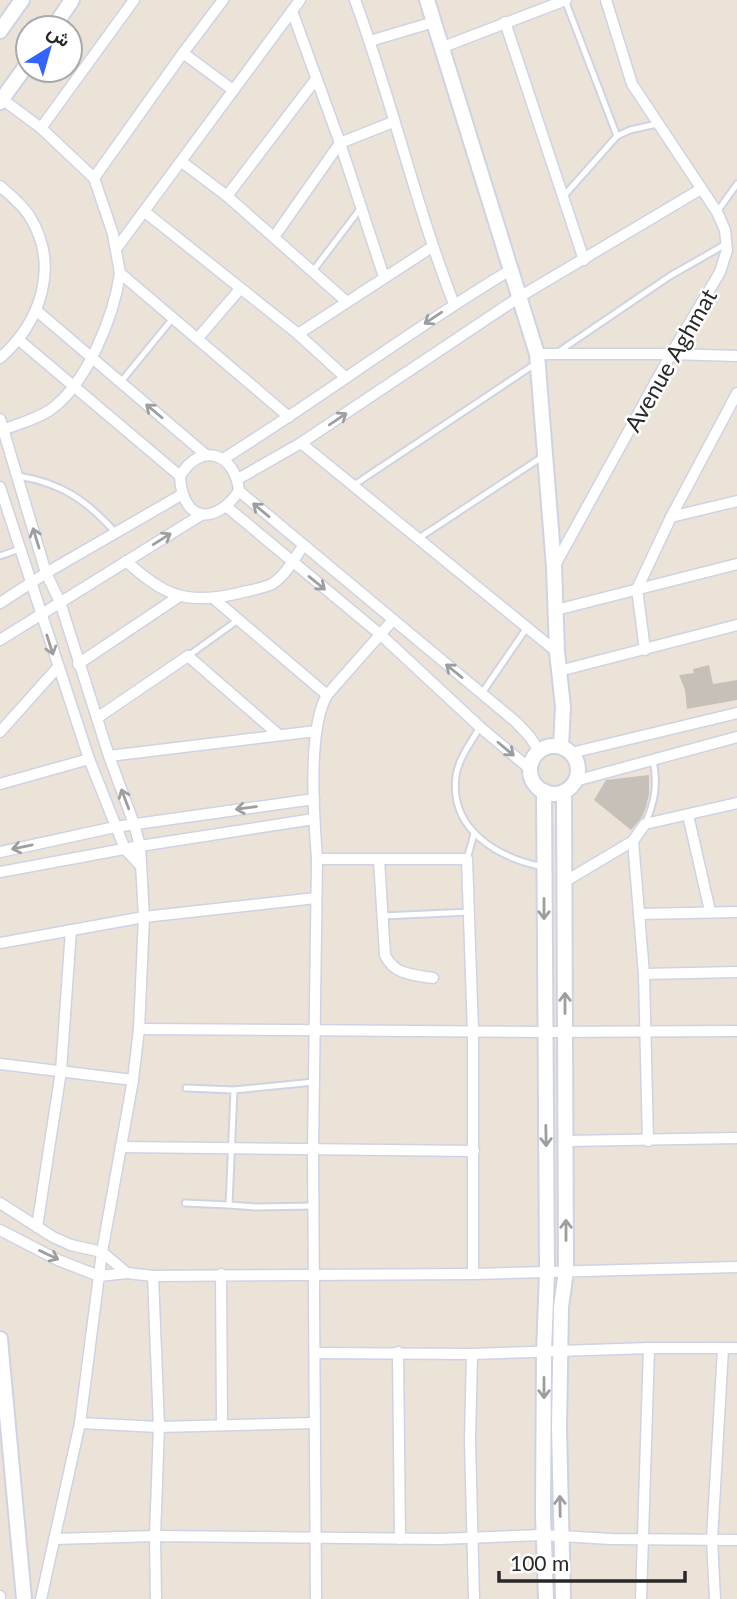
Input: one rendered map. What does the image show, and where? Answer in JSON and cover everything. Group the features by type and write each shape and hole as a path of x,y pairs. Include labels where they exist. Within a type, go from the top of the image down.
{"street":[{"path":"0,31 6,11 22,0"},
{"path":"41,128 134,0"},
{"path":"94,178 223,0"},
{"path":"116,249 300,0"},
{"path":"355,0 370,41 432,247 454,304"},
{"path":"427,0 521,296 538,358 554,567 557,652 566,750 578,766 575,781"},
{"path":"443,47 566,0"},
{"path":"606,0 632,84 717,212 725,230 726,244"},
{"path":"292,11 340,143 384,277"},
{"path":"370,41 434,22"},
{"path":"505,22 584,260"},
{"path":"183,53 233,90"},
{"path":"227,196 316,79"},
{"path":"2,431 49,411 74,386 107,327 117,296 120,273 104,204 94,178 41,128 1,101 14,83"},
{"path":"274,237 340,143 393,122"},
{"path":"182,162 227,196 347,302"},
{"path":"0,186 30,215 41,242 45,264 37,311 19,341 0,358"},
{"path":"238,480 301,443 521,296 702,189"},
{"path":"145,212 298,334 345,377"},
{"name":"Avenue Aghmat","path":"554,567 671,354 720,272 727,250 726,244"},
{"path":"298,334 432,247"},
{"path":"223,459 289,418 454,304 512,269"},
{"path":"120,273 289,418"},
{"path":"198,338 240,289"},
{"path":"37,311 206,455 223,459 233,468 239,491 227,507 211,514 201,514 189,507 181,495 180,475 187,464 206,455"},
{"path":"19,341 180,475"},
{"path":"538,358 555,354 737,356"},
{"path":"645,650 637,589 671,517 737,393"},
{"path":"0,419 46,573 60,602 78,664 134,824 140,846 144,917 139,1029 133,1080 102,1252 80,1423 41,1599"},
{"path":"301,443 557,652"},
{"path":"239,491 516,722 539,751"},
{"path":"1,493 89,759 125,849 140,865"},
{"path":"0,603 46,573 181,495"},
{"path":"671,517 737,502"},
{"path":"227,507 380,635 530,769 535,783 544,791 564,792 575,781 737,737"},
{"path":"0,640 201,514"},
{"path":"126,561 145,579 178,597 213,598 272,583 303,546"},
{"path":"556,610 737,564"},
{"path":"78,664 178,597"},
{"path":"213,598 327,695"},
{"path":"316,1599 313,1150 316,1029 316,731 320,708 327,695 393,620"},
{"path":"559,671 737,625"},
{"path":"97,718 188,656 279,735"},
{"path":"0,732 58,667"},
{"path":"530,769 539,751 548,746 566,750 737,712"},
{"path":"109,756 316,731"},
{"path":"0,784 89,759"},
{"path":"544,791 547,1272 543,1535 546,1599"},
{"path":"563,1599 559,1427 561,1307 566,1271 564,792"},
{"path":"0,852 115,827 314,799"},
{"path":"564,882 633,841 645,824 737,803"},
{"path":"688,815 709,911"},
{"path":"0,872 140,846 314,820"},
{"path":"633,841 644,974 648,1141"},
{"path":"317,859 467,859 473,1032 473,1274"},
{"path":"379,860 385,955 393,968 404,974 433,978"},
{"path":"0,943 144,917 316,898"},
{"path":"639,914 737,912"},
{"path":"37,1227 61,1071 71,930"},
{"path":"644,974 737,972"},
{"path":"139,1029 737,1031"},
{"path":"0,1064 133,1080"},
{"path":"566,1141 737,1138"},
{"path":"121,1147 474,1151"},
{"path":"0,1203 71,1245 102,1252 127,1273"},
{"path":"0,1230 99,1276 127,1273 153,1276 473,1274 737,1268"},
{"path":"220,1274 222,1425"},
{"path":"153,1276 159,1427 156,1599"},
{"path":"0,1339 5,1455 24,1599"},
{"path":"641,1599 649,1348"},
{"path":"315,1353 472,1354 737,1348"},
{"path":"715,1599 712,1539 723,1349"},
{"path":"398,1352 400,1539"},
{"path":"472,1354 470,1440 474,1599"},
{"path":"80,1423 159,1427 314,1423"},
{"path":"54,1539 155,1536 473,1539 561,1535 737,1540"}],"lane":[{"path":"566,0 617,136"},
{"path":"563,197 617,136 657,124"},
{"path":"717,212 737,184"},
{"path":"313,271 361,208"},
{"path":"555,354 670,276 726,244"},
{"path":"120,383 174,317"},
{"path":"354,485 538,358"},
{"path":"419,538 545,456"},
{"path":"18,476 61,487 97,512 116,533"},
{"path":"0,556 20,549"},
{"path":"188,656 239,620"},
{"path":"482,693 526,629"},
{"path":"480,727 456,773 456,798 461,814 474,834 497,851 518,862 544,867"},
{"path":"645,824 653,806 656,789 657,778 653,760"},
{"path":"467,859 474,834"},
{"path":"382,916 470,912"},
{"path":"186,1088 234,1090 314,1082"},
{"path":"229,1205 234,1090"},
{"path":"185,1203 256,1207 314,1206"}],"building":[{"path":"709,665 713,684 737,680 737,700 687,709 685,690 679,675 694,673 693,669"},
{"path":"649,775 646,807 642,817 631,830 594,800 606,780"}]}
